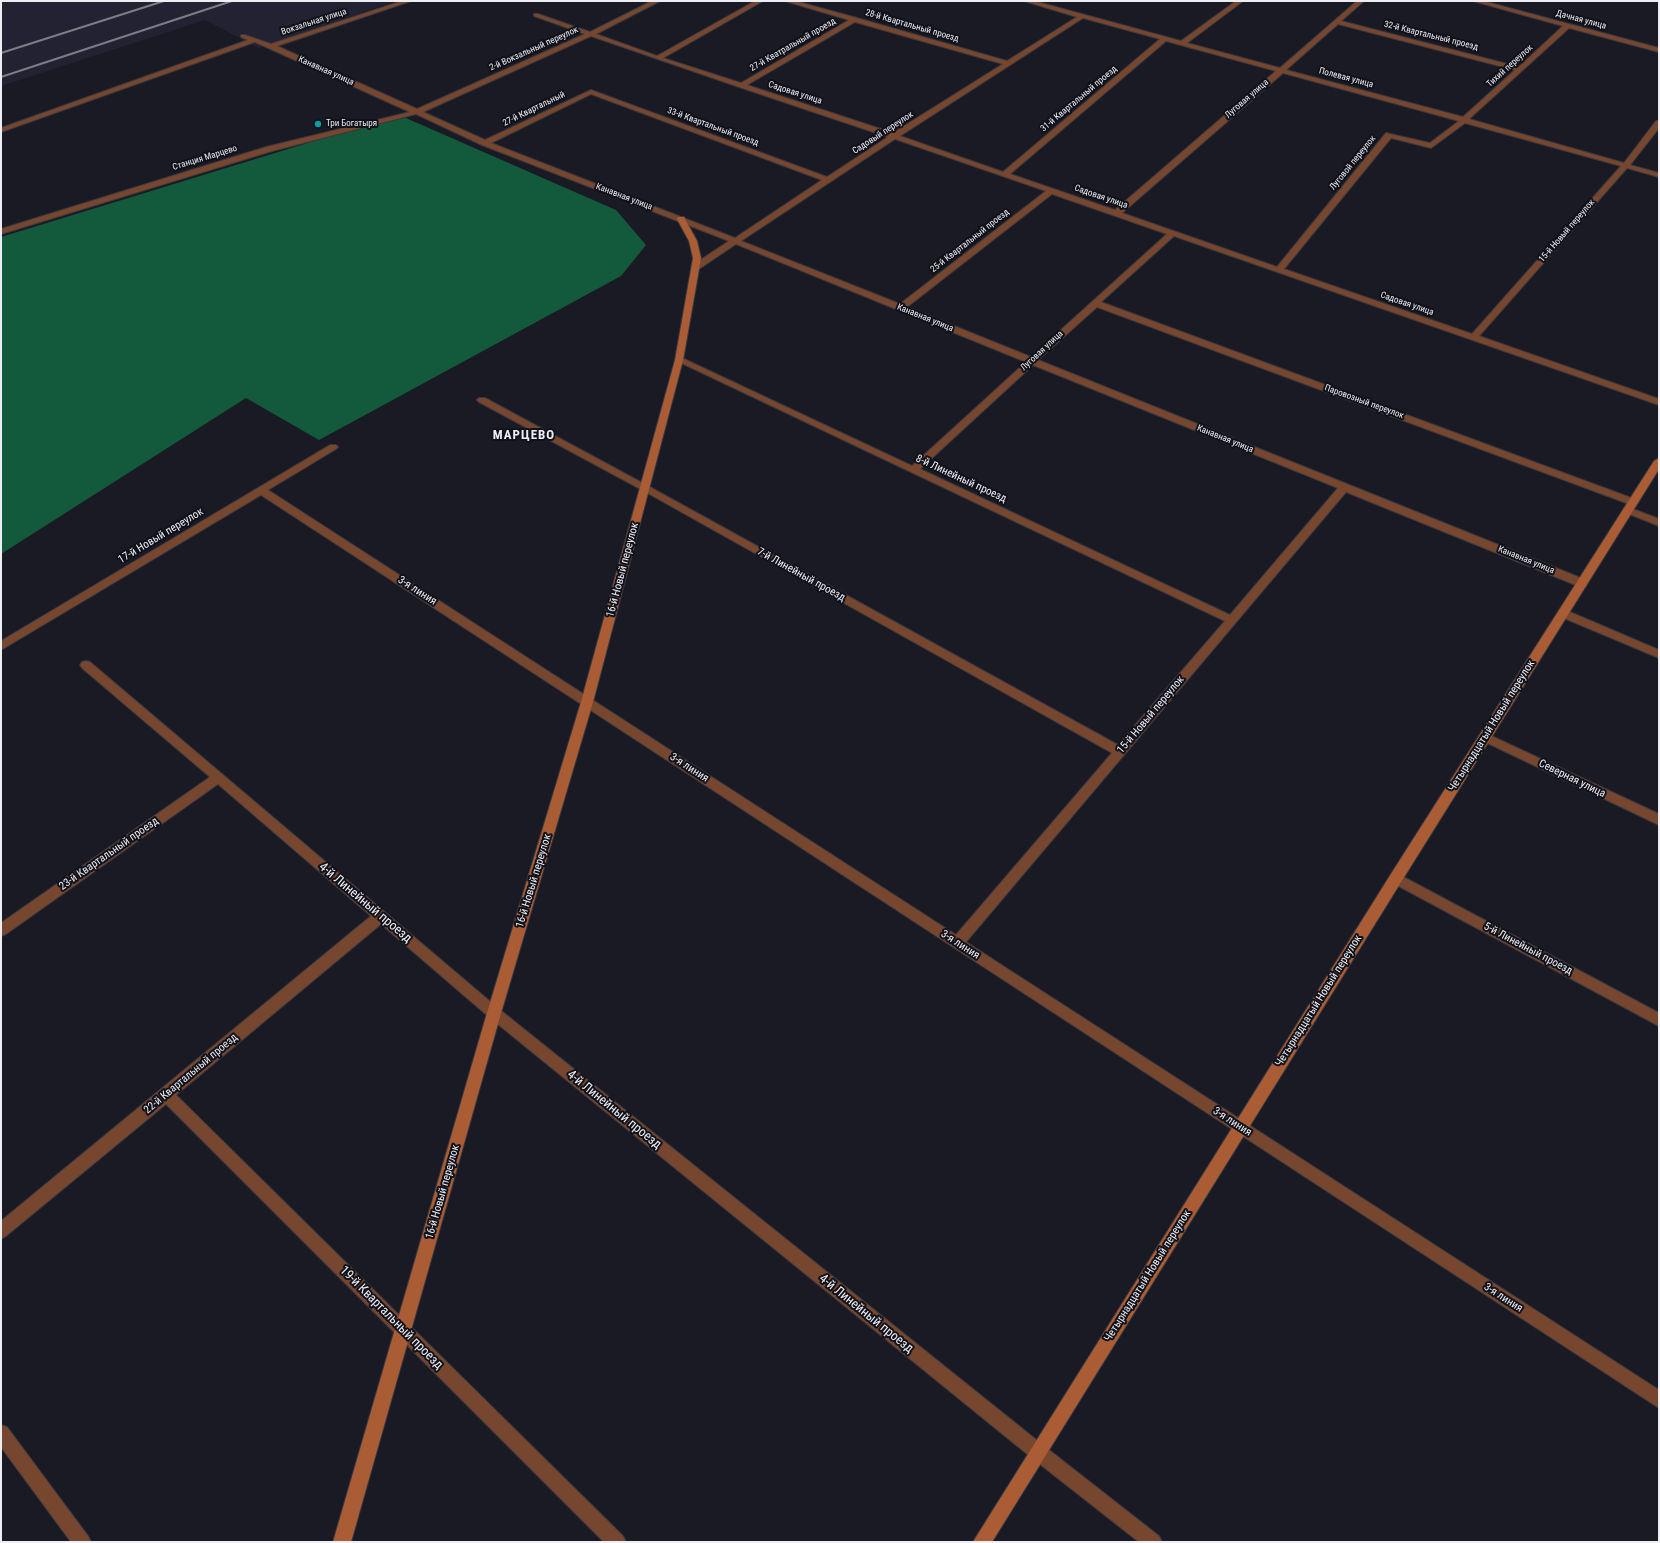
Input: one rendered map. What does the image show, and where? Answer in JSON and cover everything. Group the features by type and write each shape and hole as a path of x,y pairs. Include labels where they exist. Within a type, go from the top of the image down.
{"street":[{"name":"Вокзальная улица","path":"271,46 408,1"},
{"name":"2-й Вокзальный переулок","path":"417,112 591,34 657,1"},
{"path":"658,58 760,1"},
{"name":"28-й Квартальный проезд","path":"788,1 1008,63"},
{"name":"Полевая улица","path":"1027,1 1659,174"},
{"path":"1182,43 1240,1"},
{"name":"Луговая улица","path":"1117,213 1361,1"},
{"name":"Дачная улица","path":"1476,1 1659,50"},
{"name":"Садовая улица","path":"536,15 658,58 1005,174 1659,402"},
{"name":"Садовый переулок","path":"696,267 894,136 1082,16"},
{"name":"27-й Кватральный проезд","path":"741,86 855,19"},
{"name":"32-й Квартальный проезд","path":"1337,22 1520,69"},
{"name":"Тихий переулок","path":"1464,120 1568,26"},
{"name":"Канавная улица","path":"243,36 271,46 484,143 736,241 1582,583"},
{"name":"31-й Квартальный проезд","path":"1005,174 1165,38"},
{"path":"1,130 255,40"},
{"name":"27-й Квартальный","path":"484,143 591,92"},
{"name":"33-й Квартальный проезд","path":"591,92 828,180"},
{"name":"Станция Марцево","path":"1,232 269,149 417,112"},
{"name":"Луговой переулок","path":"1279,270 1389,135 1431,146 1464,120"},
{"name":"15-й Новый переулок","path":"1473,338 1626,165 1659,123"},
{"name":"25-й Квартальный проезд","path":"901,308 1051,191"},
{"name":"16-й Новый переулок","path":"342,1542 494,1013 587,702 679,360 697,258 693,241 681,219"},
{"name":"Луговая улица","path":"913,470 1172,232"},
{"name":"Паровозный переулок","path":"1095,303 1630,506 1659,523"},
{"name":"8-й Линейный проезд","path":"679,360 1232,620"},
{"name":"7-й Линейный проезд","path":"482,400 645,488 1120,752"},
{"name":"17-й Новый переулок","path":"1,646 333,447"},
{"name":"Четырнадцатый Новый переулок","path":"982,1542 1240,1127 1659,461"},
{"name":"15-й Новый переулок","path":"957,943 1346,488"},
{"name":"3-я линия","path":"262,490 1659,1400"},
{"path":"1563,612 1659,654"},
{"name":"4-й Линейный проезд","path":"86,665 494,1013 1038,1452 1153,1542"},
{"name":"Северная улица","path":"1485,737 1659,820"},
{"name":"23-й Квартальный проезд","path":"1,930 218,778"},
{"name":"5-й Линейный проезд","path":"1396,878 1659,1020"},
{"name":"22-й Квартальный проезд","path":"1,1232 381,916"},
{"name":"19-й Квартальный проезд","path":"166,1094 617,1542"},
{"path":"1,1434 82,1542"}],"shaded area":[{"path":"1,1 396,1 259,48 205,20 1,86"}],"green space":[{"path":"399,115 616,210 646,245 621,276 319,440 246,398 1,554 1,237"}],"railway":[{"path":"1,53 164,1"},
{"path":"1,77 232,1"}],"place":[{"name":"Три Богатыря","path":"318,124"}],"district":[{"name":"МАРЦЕВО","path":"524,436"}]}
